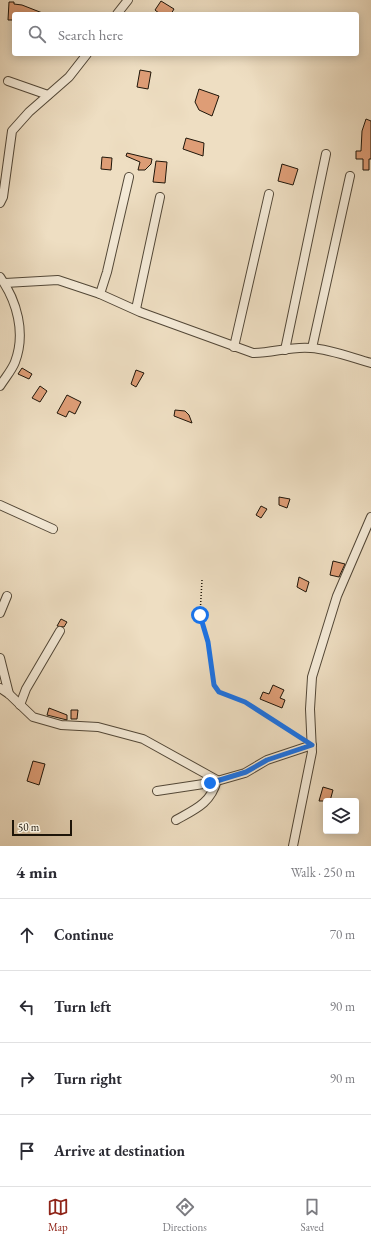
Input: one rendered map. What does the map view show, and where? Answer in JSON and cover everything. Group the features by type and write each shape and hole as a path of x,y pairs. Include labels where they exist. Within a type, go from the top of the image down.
{"street":[{"path":"119,12 128,0"},
{"path":"0,203 3,198 12,131 29,112 69,77 85,56"},
{"path":"8,81 48,95"},
{"path":"285,350 326,154"},
{"path":"312,348 350,176"},
{"path":"100,294 107,272 129,177"},
{"path":"234,348 269,194"},
{"path":"136,309 160,197"},
{"path":"0,386 15,363 21,341 20,320 2,280 58,280 100,294 234,348 253,353 269,353 312,348 371,363"},
{"path":"0,505 52,529"},
{"path":"293,846 312,752 310,709 312,677 337,596 371,516"},
{"path":"0,613 7,596"},
{"path":"20,705 26,689 60,631"},
{"path":"0,658 9,694"},
{"path":"0,688 9,694 33,717 61,725 98,727 143,739 217,780"},
{"path":"157,790 217,780 246,772 267,760 312,745"},
{"path":"176,820 200,807 214,792 217,780"}],"path":[{"path":"202,580 200,615 208,642 214,685 219,692 245,702 312,745"}],"building":[{"path":"161,1 174,9 172,12 158,12 155,10"},
{"path":"9,2 14,2 14,4 22,5 40,12 12,12 12,20 8,20"},
{"path":"140,70 151,72 148,89 137,87"},
{"path":"199,89 219,96 212,116 199,110 195,102"},
{"path":"366,119 371,121 371,159 369,159 369,170 363,170 363,159 356,159 356,151 361,151 362,131"},
{"path":"186,138 204,143 203,156 183,149"},
{"path":"127,153 152,159 151,164 145,170 138,170 140,162 126,156"},
{"path":"102,157 112,158 111,170 101,169"},
{"path":"156,161 167,162 165,183 153,182"},
{"path":"282,164 298,169 293,185 278,181"},
{"path":"22,368 32,374 29,379 18,374"},
{"path":"136,370 144,373 136,387 131,384"},
{"path":"40,386 47,391 40,402 32,398"},
{"path":"67,395 81,402 75,414 69,411 66,417 57,413"},
{"path":"175,410 185,411 189,415 192,423 174,416"},
{"path":"279,497 290,499 287,508 279,505"},
{"path":"261,506 267,509 261,518 256,515"},
{"path":"333,561 345,564 339,577 330,575"},
{"path":"299,577 309,582 306,592 297,587"},
{"path":"61,619 67,622 64,627 57,626"},
{"path":"273,685 284,690 280,698 285,700 282,708 260,699 263,692 269,694"},
{"path":"49,708 67,715 67,720 47,715"},
{"path":"71,710 78,710 77,719 71,719"},
{"path":"33,761 45,764 39,785 27,781"},
{"path":"323,787 333,790 331,798 323,798 323,801 319,801"}],"route":[{"path":"200,615 208,642 213,668 214,685 219,692 245,702 312,745 267,760 246,772 210,783"}]}
